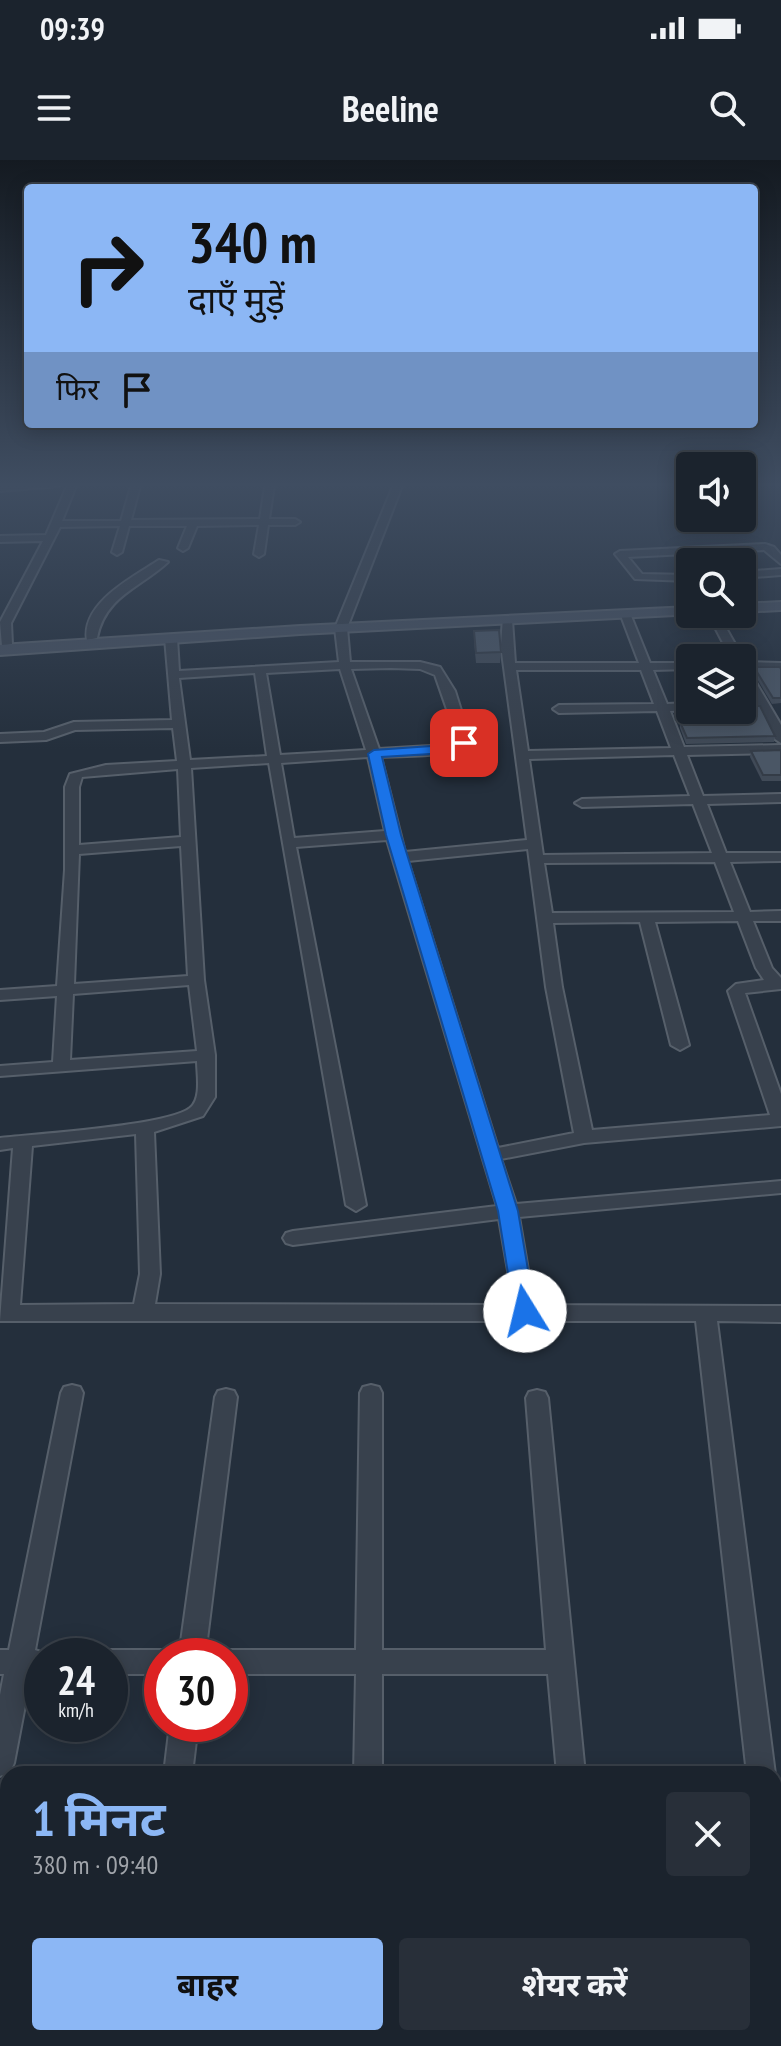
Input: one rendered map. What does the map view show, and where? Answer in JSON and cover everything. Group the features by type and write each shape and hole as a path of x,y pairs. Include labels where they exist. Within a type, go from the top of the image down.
{"main road":[{"path":"756,605 781,604"},
{"path":"2,646 91,638 676,609"},
{"path":"2,646 676,609"}],"street":[{"path":"2,646 5,623 31,574"},
{"path":"91,638 94,617 102,606 146,574"},
{"path":"363,574 342,625 345,667 374,754 393,835 508,1211 525,1311"},
{"path":"637,574 639,577 676,578"},
{"path":"625,613 768,976 781,984"},
{"path":"507,620 510,667 554,987 584,1137"},
{"path":"0,1144 145,1129 177,1122 197,1112 206,1097 206,1055 196,980 184,764 171,638"},
{"path":"61,1067 72,850 72,787 77,774 93,770 447,749 465,742 437,669 417,665 173,675"},
{"path":"510,667 676,666"},
{"path":"756,666 781,666"},
{"path":"260,671 288,843 356,1205"},
{"path":"756,689 781,739"},
{"path":"756,704 765,704"},
{"path":"559,709 676,708"},
{"path":"0,738 46,736 74,726 180,724"},
{"path":"522,755 781,749"},
{"path":"582,803 781,798"},
{"path":"288,843 393,835"},
{"path":"72,850 188,841"},
{"path":"401,857 535,852 781,857"},
{"path":"545,918 781,916"},
{"path":"646,917 680,1045"},
{"path":"0,995 196,980"},
{"path":"491,1155 584,1137 781,1120 736,991 742,987 781,984"},
{"path":"0,1071 206,1055"},
{"path":"143,1313 150,1274 145,1129"},
{"path":"23,1141 4,1313 401,1315 525,1311 781,1314"},
{"path":"293,1238 508,1211 781,1187"},
{"path":"706,1314 760,1766"},
{"path":"0,1763 72,1393"},
{"path":"368,1766 371,1393"},
{"path":"194,1638 226,1397"},
{"path":"537,1398 570,1766"},
{"path":"248,1662 560,1662"},
{"path":"179,1766 182,1742"}],"building":[{"path":"499,630 501,652 476,653 474,631"},
{"path":"756,667 780,667 781,698 773,698"},
{"path":"756,706 760,706 775,736 687,738 681,724 756,724"},
{"path":"781,750 781,775 763,775 751,751"}],"route":[{"path":"464,743 447,749 374,754 393,835 508,1211 525,1311"}]}
